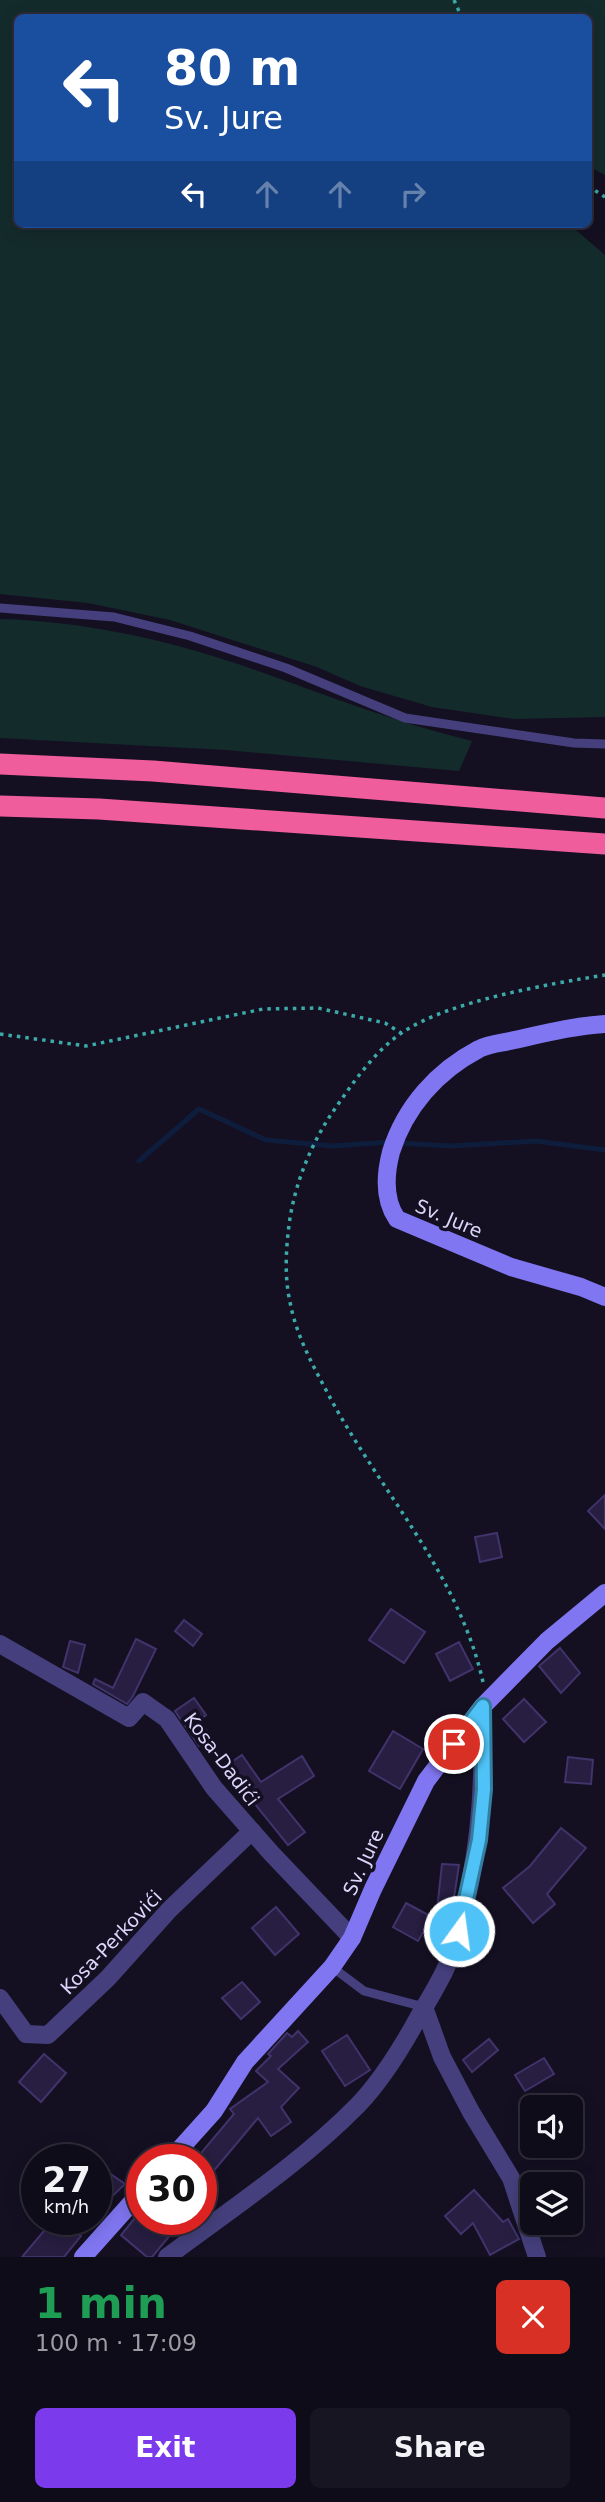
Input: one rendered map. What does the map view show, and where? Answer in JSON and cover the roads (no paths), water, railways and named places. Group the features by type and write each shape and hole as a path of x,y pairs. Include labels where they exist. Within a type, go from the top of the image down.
{"highway":[{"path":"0,764 153,771 605,808"},
{"path":"0,806 99,809 605,844"}],"street":[{"name":"Sv. Jure","path":"605,1024 574,1026 481,1047 442,1073 412,1105 393,1146 388,1164 387,1188 390,1208 397,1219 511,1267 581,1287 605,1297"},
{"name":"Sv. Jure","path":"184,2144 214,2111 245,2062 332,1967 352,1938 426,1781 483,1706 547,1641 605,1593"},
{"name":"Kosa-Dadići","path":"0,1644 129,1718 143,1702 167,1719 214,1788 352,1938"},
{"path":"167,2257 319,2140 359,2104 398,2054 445,1970 475,1861 484,1789 483,1706"},
{"name":"Kosa-Perkovići","path":"0,1997 26,2034 48,2035 107,1978 169,1910 251,1831"},
{"path":"424,2007 442,2057 511,2178 537,2257"},
{"path":"83,2257 126,2209"}],"lane":[{"path":"0,608 114,617 190,636 286,668 405,718 574,743 605,744"},
{"path":"332,1967 364,1991 424,2007"}],"waterway":[{"path":"139,1161 199,1109 266,1140 333,1146 390,1142"},
{"path":"399,1143 451,1146 536,1141 605,1150"}]}
